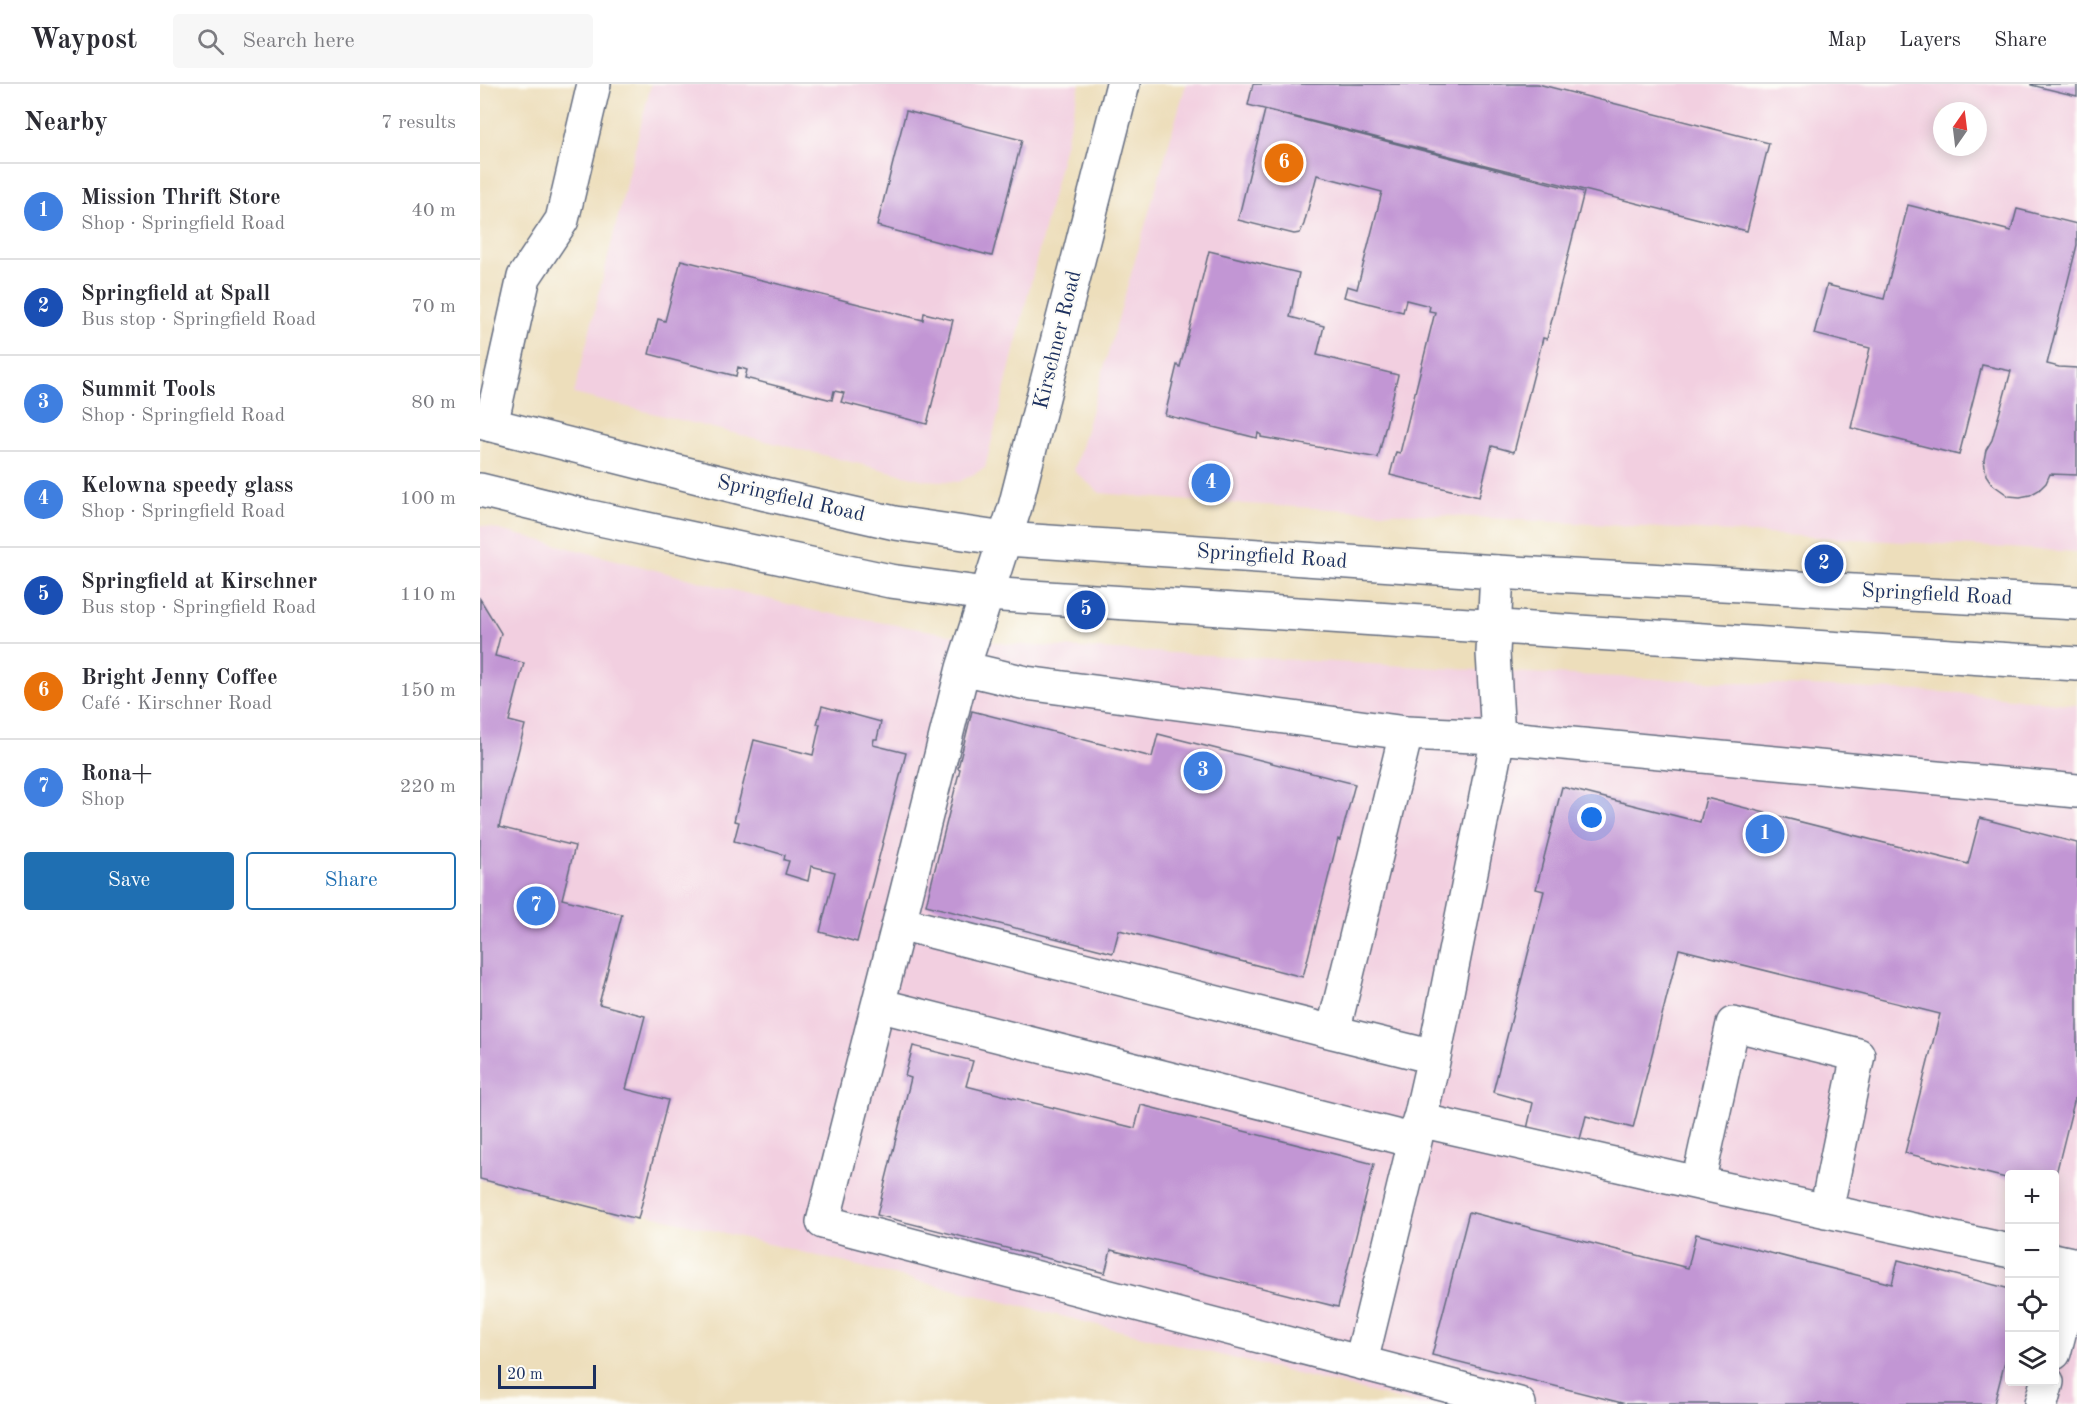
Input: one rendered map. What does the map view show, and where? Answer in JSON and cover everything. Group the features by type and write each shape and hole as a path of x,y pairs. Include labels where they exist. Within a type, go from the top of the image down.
{"main road":[{"path":"486,424 524,278 562,220 594,84"},
{"name":"Kirschner Road","path":"1124,84 1005,539 963,668 823,1222 1361,1362"},
{"name":"Springfield Road","path":"486,424 766,494 883,520 1005,539 1497,572 2077,603"},
{"path":"480,490 586,516 879,579 986,594 2077,664"},
{"path":"1497,572 1493,653 1498,737 1434,1058 1361,1362 1519,1404"},
{"path":"963,668 1026,683 1406,733 1498,737 2077,791"},
{"path":"1333,1032 1406,733"},
{"path":"899,923 1434,1058"},
{"path":"878,1005 1417,1130 1698,1184 2005,1250"},
{"path":"1698,1184 1733,1024 1858,1055 1826,1211"},
{"path":"2059,1261 2077,1265 2059,1337"},
{"path":"2042,1404 2046,1386"}],"shaded area":[{"path":"651,84 1080,84 985,468 959,482 925,480 574,394"},
{"path":"1186,84 2077,84 2077,552 1192,501 1100,493 1074,471"},
{"path":"480,525 815,611 1007,644 1531,673 1961,693 2077,705 2077,1404 1419,1404 480,1173"}],"building":[{"path":"1253,84 1538,84 1769,143 1747,231 1248,105"},
{"path":"2077,84 2077,96 2031,85"},
{"path":"1265,110 1584,192 1547,339 1543,338 1514,452 1492,446 1479,497 1390,475 1396,452 1400,453 1435,312 1429,311 1430,306 1406,300 1403,312 1344,297 1347,286 1357,289 1382,192 1317,175 1300,233 1294,234 1238,220"},
{"path":"906,111 1022,140 992,256 877,226"},
{"path":"1908,205 2011,231 2017,209 2077,224 2077,245 2047,364 2077,368 2077,475 2050,474 2046,483 2039,490 2020,497 2009,496 1992,484 1986,475 1984,460 1986,450 1992,440 2011,371 1982,365 1959,455 1851,428 1870,348 1814,334 1827,285 1884,299"},
{"path":"1209,251 1299,273 1290,317 1324,326 1317,355 1398,375 1378,458 1261,437 1258,433 1257,438 1165,415 1177,365 1180,367"},
{"path":"681,260 923,320 924,313 953,320 927,424 841,402 844,393 834,391 832,400 745,378 747,370 738,367 736,376 649,354 658,319 665,321"},
{"path":"480,599 501,633 495,656 524,663 509,721 525,725 499,827 575,846 562,899 622,914 599,1004 645,1016 626,1089 668,1100 638,1219 480,1179"},
{"path":"822,706 881,722 877,739 874,739 873,745 906,753 857,942 820,932 835,872 811,866 808,881 785,874 789,861 784,860 785,855 734,841 739,822 734,821 754,740 813,755"},
{"path":"972,711 1152,757 1158,734 1355,784 1340,840 1338,839 1303,977 1119,930 1113,953 926,905"},
{"path":"1562,787 1700,822 1706,798 1968,864 1980,818 2077,843 2077,1090 2057,1170 2005,1170 2005,1178 1905,1153 1940,1014 1679,949 1633,1128 1586,1116 1579,1143 1527,1129 1533,1103 1493,1092 1544,891 1536,889"},
{"path":"913,1046 973,1061 966,1086 1135,1128 1141,1105 1374,1164 1338,1307 1111,1250 1105,1273 877,1215 911,1078 905,1076"},
{"path":"1469,1212 1688,1268 1696,1234 1892,1284 1898,1260 2005,1288 2005,1361 1994,1404 1626,1404 1432,1355"}],"place":[{"name":"Bright Jenny Coffee","path":"1284,163"},
{"name":"Kelowna speedy glass","path":"1211,483"},
{"name":"Springfield at Spall","path":"1824,564"},
{"name":"Springfield at Kirschner","path":"1086,610"},
{"name":"Summit Tools","path":"1203,771"},
{"name":"Mission Thrift Store","path":"1765,834"},
{"name":"Rona+","path":"536,906"}]}
